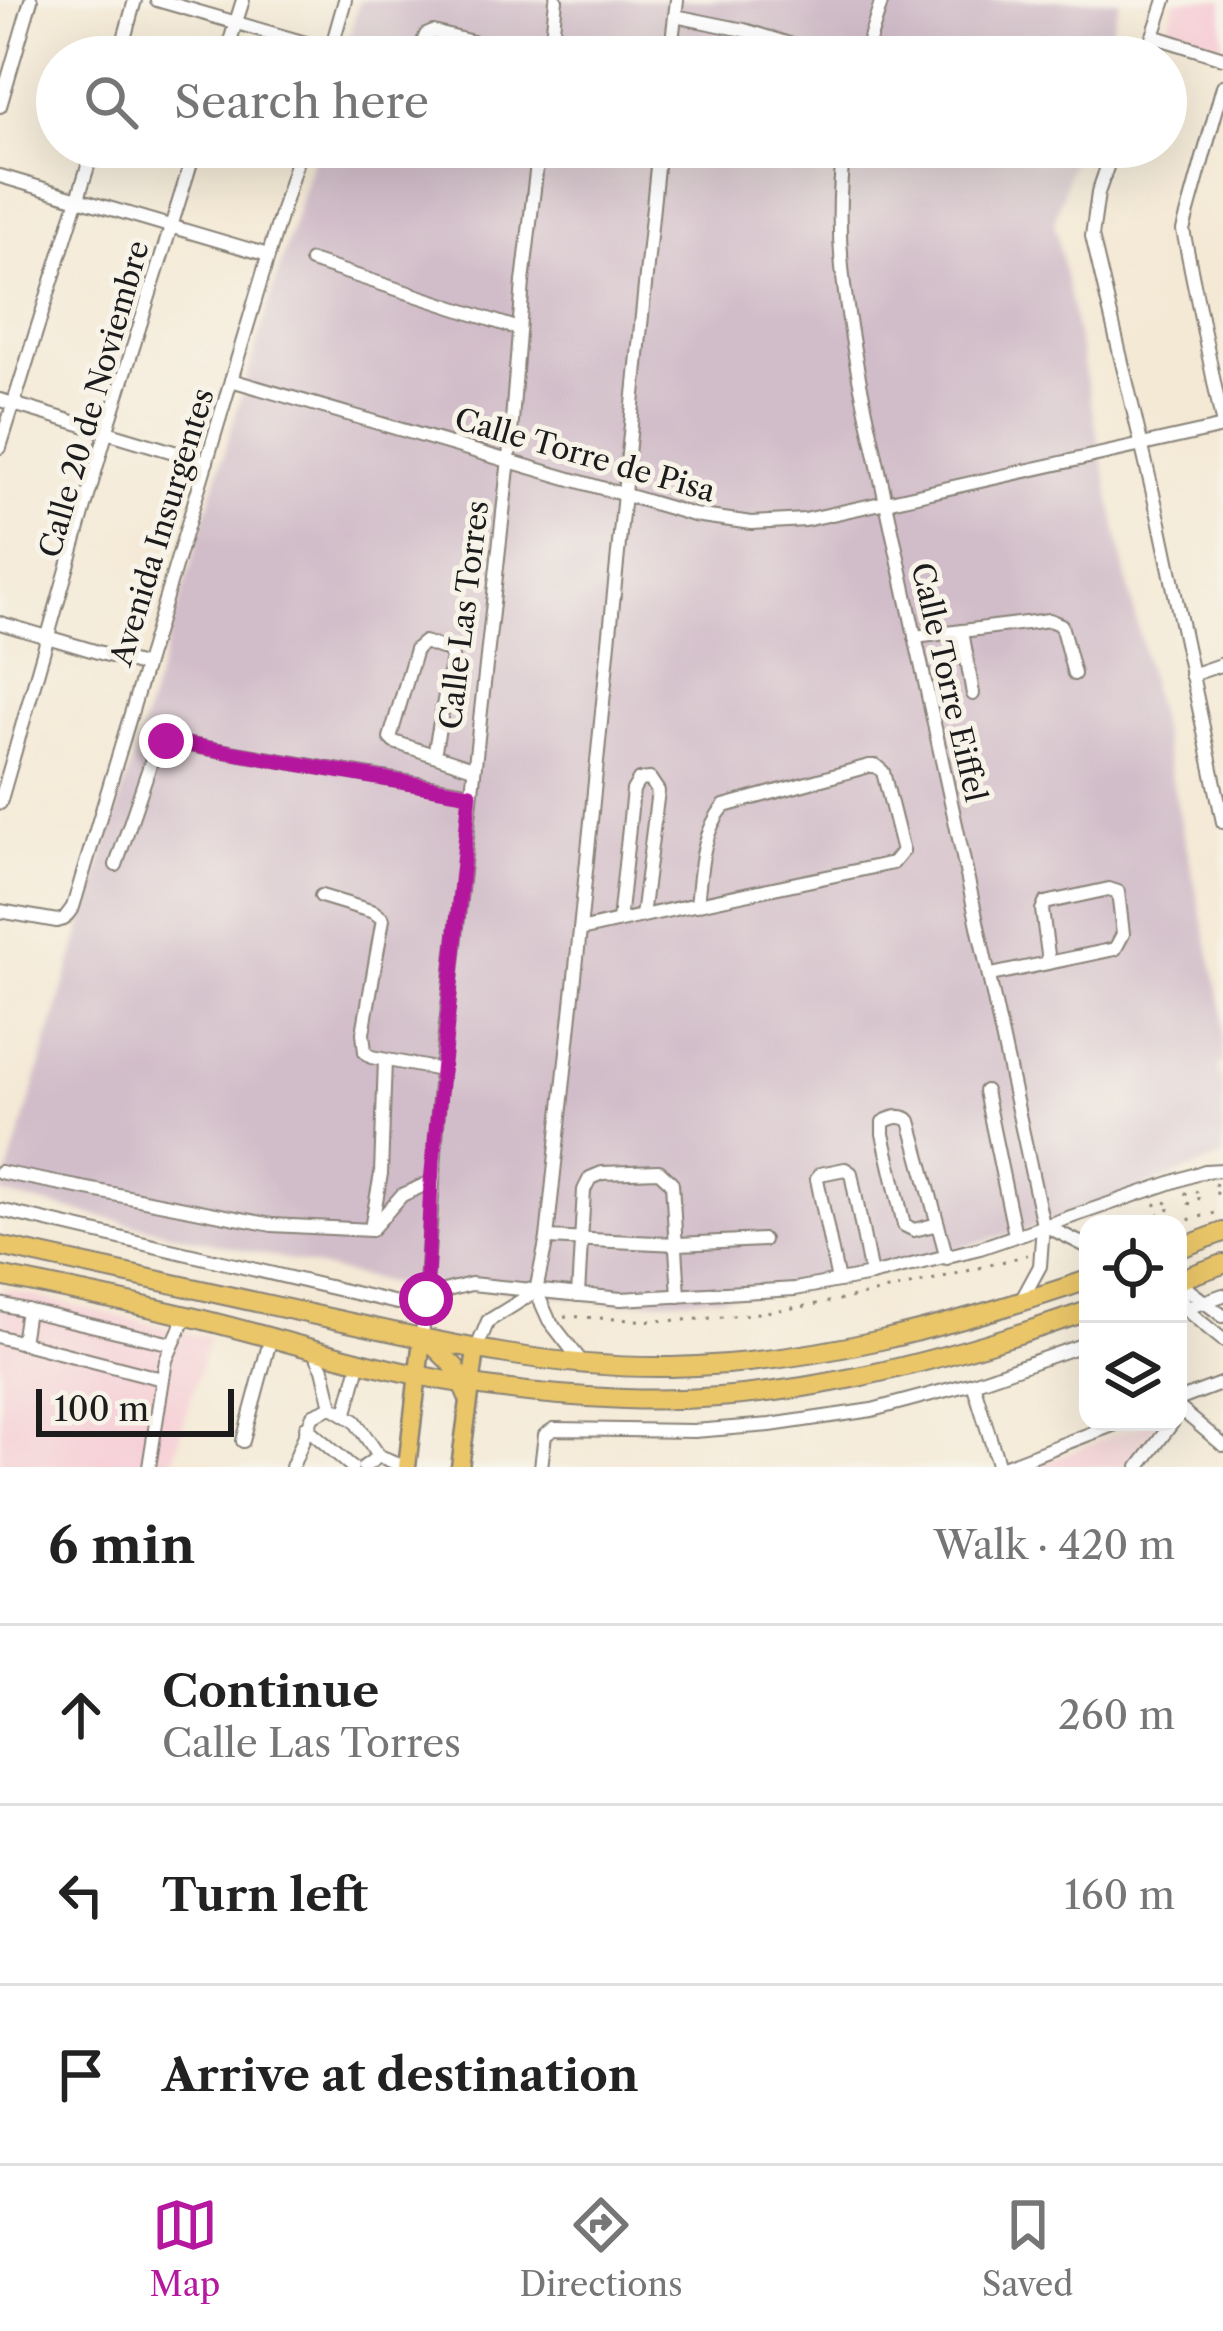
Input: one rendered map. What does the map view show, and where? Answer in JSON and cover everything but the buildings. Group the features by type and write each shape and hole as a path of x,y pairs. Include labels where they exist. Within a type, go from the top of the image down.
{"highway":[{"path":"1187,1245 1223,1232"},
{"path":"1187,1263 1198,1241"},
{"path":"0,1246 422,1339 584,1365 673,1367 788,1357 884,1341 1079,1283"},
{"path":"1187,1278 1223,1264"},
{"path":"0,1276 186,1315 467,1387 630,1399 821,1384 928,1362 1079,1314"},
{"path":"422,1339 448,1358 467,1387"}],"main road":[{"name":"Calle Las Torres","path":"407,1467 422,1339"},
{"path":"460,1467 467,1387 476,1350"},
{"path":"367,1363 397,1377 413,1414"}],"street":[{"path":"0,106 31,0"},
{"path":"125,36 135,0"},
{"path":"157,0 276,36"},
{"path":"232,36 243,0"},
{"path":"334,36 345,0"},
{"path":"552,36 556,0"},
{"path":"673,36 677,0"},
{"path":"871,36 882,0"},
{"path":"1154,36 1165,0"},
{"path":"675,16 765,36"},
{"path":"1187,47 1223,58"},
{"path":"1223,86 1186,207 1184,230 1223,427"},
{"path":"0,447 7,402 88,168"},
{"name":"Calle 20 de Noviembre","path":"0,803 107,430 189,168"},
{"name":"Avenida Insurgentes","path":"0,910 64,919 74,908 295,168"},
{"name":"Calle Las Torres","path":"422,1339 441,1070 537,168"},
{"path":"584,1365 545,1314 536,1292 547,1238 657,168"},
{"name":"Calle Torre Eiffel","path":"842,168 839,269 884,502 1042,1225 1040,1266 1019,1304"},
{"path":"1107,168 1092,236 1223,822"},
{"path":"0,176 268,255"},
{"path":"310,261 519,329"},
{"name":"Calle Torre de Pisa","path":"231,380 694,514 752,524 805,520 1223,427"},
{"path":"7,402 207,462"},
{"path":"915,637 1049,620 1060,625 1066,636 1074,674"},
{"path":"0,623 146,666"},
{"path":"962,631 973,694"},
{"path":"434,755 452,657 447,650 421,643 389,733 394,742 473,768"},
{"path":"1192,675 1223,664"},
{"path":"116,865 154,753 166,741 470,794"},
{"path":"1208,755 1223,750"},
{"path":"580,930 697,905 899,860 903,851 884,772 869,766 724,806 706,838 697,905"},
{"path":"619,921 633,790 639,780 650,779 658,791 642,916"},
{"path":"991,975 1049,962 1119,945 1123,934 1118,892 1109,889 1045,903 1049,962"},
{"path":"321,896 383,919 363,1033 365,1052 441,1070"},
{"path":"370,1230 382,1154 385,1060"},
{"path":"985,1091 1016,1235"},
{"path":"938,1224 914,1230 904,1225 883,1135 889,1118 910,1121 938,1224 947,1258"},
{"path":"838,1281 817,1179 820,1174 845,1169 851,1173 872,1275"},
{"path":"0,1210 398,1303 471,1284 620,1299 795,1289 872,1275 947,1258 1205,1171 1223,1170"},
{"path":"578,1295 584,1190 590,1178 602,1173 659,1171 672,1183 679,1296"},
{"path":"0,1172 272,1226 370,1230"},
{"path":"370,1230 402,1195 431,1182"},
{"path":"1042,1225 1079,1243"},
{"path":"547,1238 679,1244 763,1240"},
{"path":"1187,1287 1223,1316"},
{"path":"476,1350 488,1321 536,1292"},
{"path":"1187,1308 1223,1295"},
{"path":"0,1304 172,1344"},
{"path":"22,1342 27,1310"},
{"path":"1187,1314 1223,1340"},
{"path":"148,1467 162,1379 186,1315"},
{"path":"0,1337 162,1379"},
{"path":"243,1441 271,1337"},
{"path":"541,1467 549,1430 694,1431 872,1410 973,1383 1079,1345"},
{"path":"313,1348 332,1407"},
{"path":"346,1413 367,1363"},
{"path":"973,1383 1001,1467 1097,1431"},
{"path":"1187,1401 1223,1383"},
{"path":"292,1467 313,1415 332,1407 346,1413 379,1456 407,1467"},
{"path":"1187,1418 1223,1445"},
{"path":"306,1427 352,1467"},
{"path":"1139,1467 1164,1431"},
{"path":"364,1467 379,1456"}],"path":[{"path":"1213,1192 1215,1184 1223,1183"},
{"path":"1199,1196 1223,1195"},
{"path":"1187,1220 1223,1210"}],"shaded area":[{"path":"360,0 1120,0 1109,36 349,36"},
{"path":"1176,0 1223,0 1223,46 1167,29"},
{"path":"310,168 1070,168 1054,222 1223,1010 1223,1063 1218,1066 1223,1157 1035,1228 796,1292 620,1303 465,1286 425,1301 413,1289 2,1194"},
{"path":"0,1288 209,1338 171,1467 0,1467"},
{"path":"1126,1431 1152,1431 1124,1467 1033,1467"}],"route":[{"path":"166,741 470,794 431,1182 426,1299"}]}
